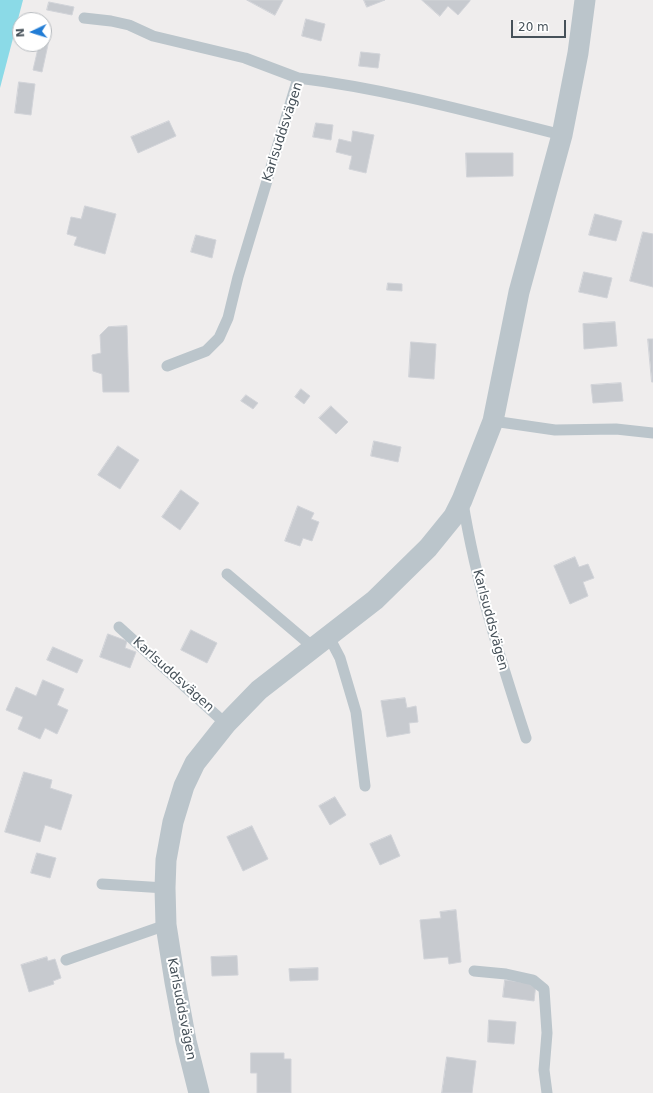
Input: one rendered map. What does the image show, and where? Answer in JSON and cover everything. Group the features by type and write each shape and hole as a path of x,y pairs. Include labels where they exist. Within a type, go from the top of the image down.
{"street":[{"name":"Karlsuddsvägen","path":"199,1093 180,1012 166,925 164,888 166,860 172,829 184,786 195,763 226,724 258,690 375,600 428,548 454,516 462,500 493,421 519,292 562,135 578,53 585,0"}],"lane":[{"path":"84,18 128,25 153,36 245,58 298,78"},
{"name":"Karlsuddsvägen","path":"167,366 206,351 219,338 228,318 238,277 298,78 333,82 406,96 562,135"},
{"path":"493,421 555,430 616,429 653,433"},
{"name":"Karlsuddsvägen","path":"462,500 470,544 499,655 526,738"},
{"path":"227,574 321,641 340,658 356,712 365,786"},
{"name":"Karlsuddsvägen","path":"119,627 226,724"},
{"path":"102,884 164,888"},
{"path":"66,960 166,925"},
{"path":"474,971 506,974 533,980 544,989 547,1033 544,1070 547,1093"}],"water":[{"path":"0,0 23,0 20,12 12,12 12,42 0,88"}],"building":[{"path":"247,0 283,0 275,15"},
{"path":"364,0 385,0 367,7"},
{"path":"422,0 470,1 458,15 448,6 440,16"},
{"path":"49,2 74,7 72,15 47,10"},
{"path":"306,19 325,24 321,41 302,36"},
{"path":"37,52 46,52 42,72 33,70"},
{"path":"361,52 380,54 378,68 359,66"},
{"path":"19,82 35,84 31,115 15,113"},
{"path":"169,121 176,136 138,153 131,137"},
{"path":"316,123 333,125 331,140 313,137"},
{"path":"353,131 374,135 366,173 349,169 352,156 336,152 339,139 351,142"},
{"path":"466,153 513,153 513,176 467,177"},
{"path":"85,206 116,214 105,254 74,245 77,237 67,234 71,217 81,219"},
{"path":"595,214 622,221 616,241 589,235"},
{"path":"643,232 653,234 653,287 630,281"},
{"path":"196,235 216,240 212,258 191,252"},
{"path":"584,272 612,278 607,298 579,292"},
{"path":"388,283 402,284 402,291 387,290"},
{"path":"615,322 617,346 584,349 583,324"},
{"path":"127,326 129,392 103,392 102,374 93,371 92,355 101,353 100,335 108,327"},
{"path":"648,339 653,339 653,382 652,382"},
{"path":"411,342 436,344 434,379 409,377"},
{"path":"621,383 623,401 593,403 591,385"},
{"path":"301,389 310,396 304,404 295,397"},
{"path":"246,395 258,403 253,409 241,401"},
{"path":"331,406 348,422 336,434 319,418"},
{"path":"374,441 401,447 398,462 371,456"},
{"path":"118,446 139,460 120,489 98,475"},
{"path":"181,490 199,503 180,530 162,517"},
{"path":"298,506 314,513 311,519 319,522 312,541 303,538 300,546 285,541"},
{"path":"575,557 579,567 588,564 594,578 583,582 588,596 570,604 554,566"},
{"path":"191,630 217,643 207,663 181,650"},
{"path":"108,634 127,641 125,648 136,652 130,668 100,657"},
{"path":"53,647 83,660 77,673 47,660"},
{"path":"43,680 64,689 57,705 68,710 57,734 45,728 40,739 18,729 23,717 6,710 16,687 36,696"},
{"path":"405,698 407,708 416,706 418,722 409,723 410,733 387,737 381,701"},
{"path":"24,772 52,780 50,788 72,795 61,830 45,825 40,842 5,832"},
{"path":"335,797 346,815 330,825 319,806"},
{"path":"252,826 268,859 243,871 227,837"},
{"path":"391,835 400,856 380,865 370,844"},
{"path":"37,853 56,858 50,878 31,873"},
{"path":"456,910 461,962 449,964 448,957 424,959 420,920 441,918 440,912"},
{"path":"237,956 238,975 212,976 211,957"},
{"path":"47,957 48,961 55,959 61,978 53,981 54,984 29,992 21,965"},
{"path":"318,968 318,980 290,981 289,969"},
{"path":"505,980 536,984 534,1001 503,997"},
{"path":"489,1020 516,1022 514,1044 488,1042"},
{"path":"251,1053 284,1053 284,1059 291,1059 291,1093 257,1093 257,1073 251,1073"},
{"path":"447,1057 476,1061 472,1093 442,1093"}]}
